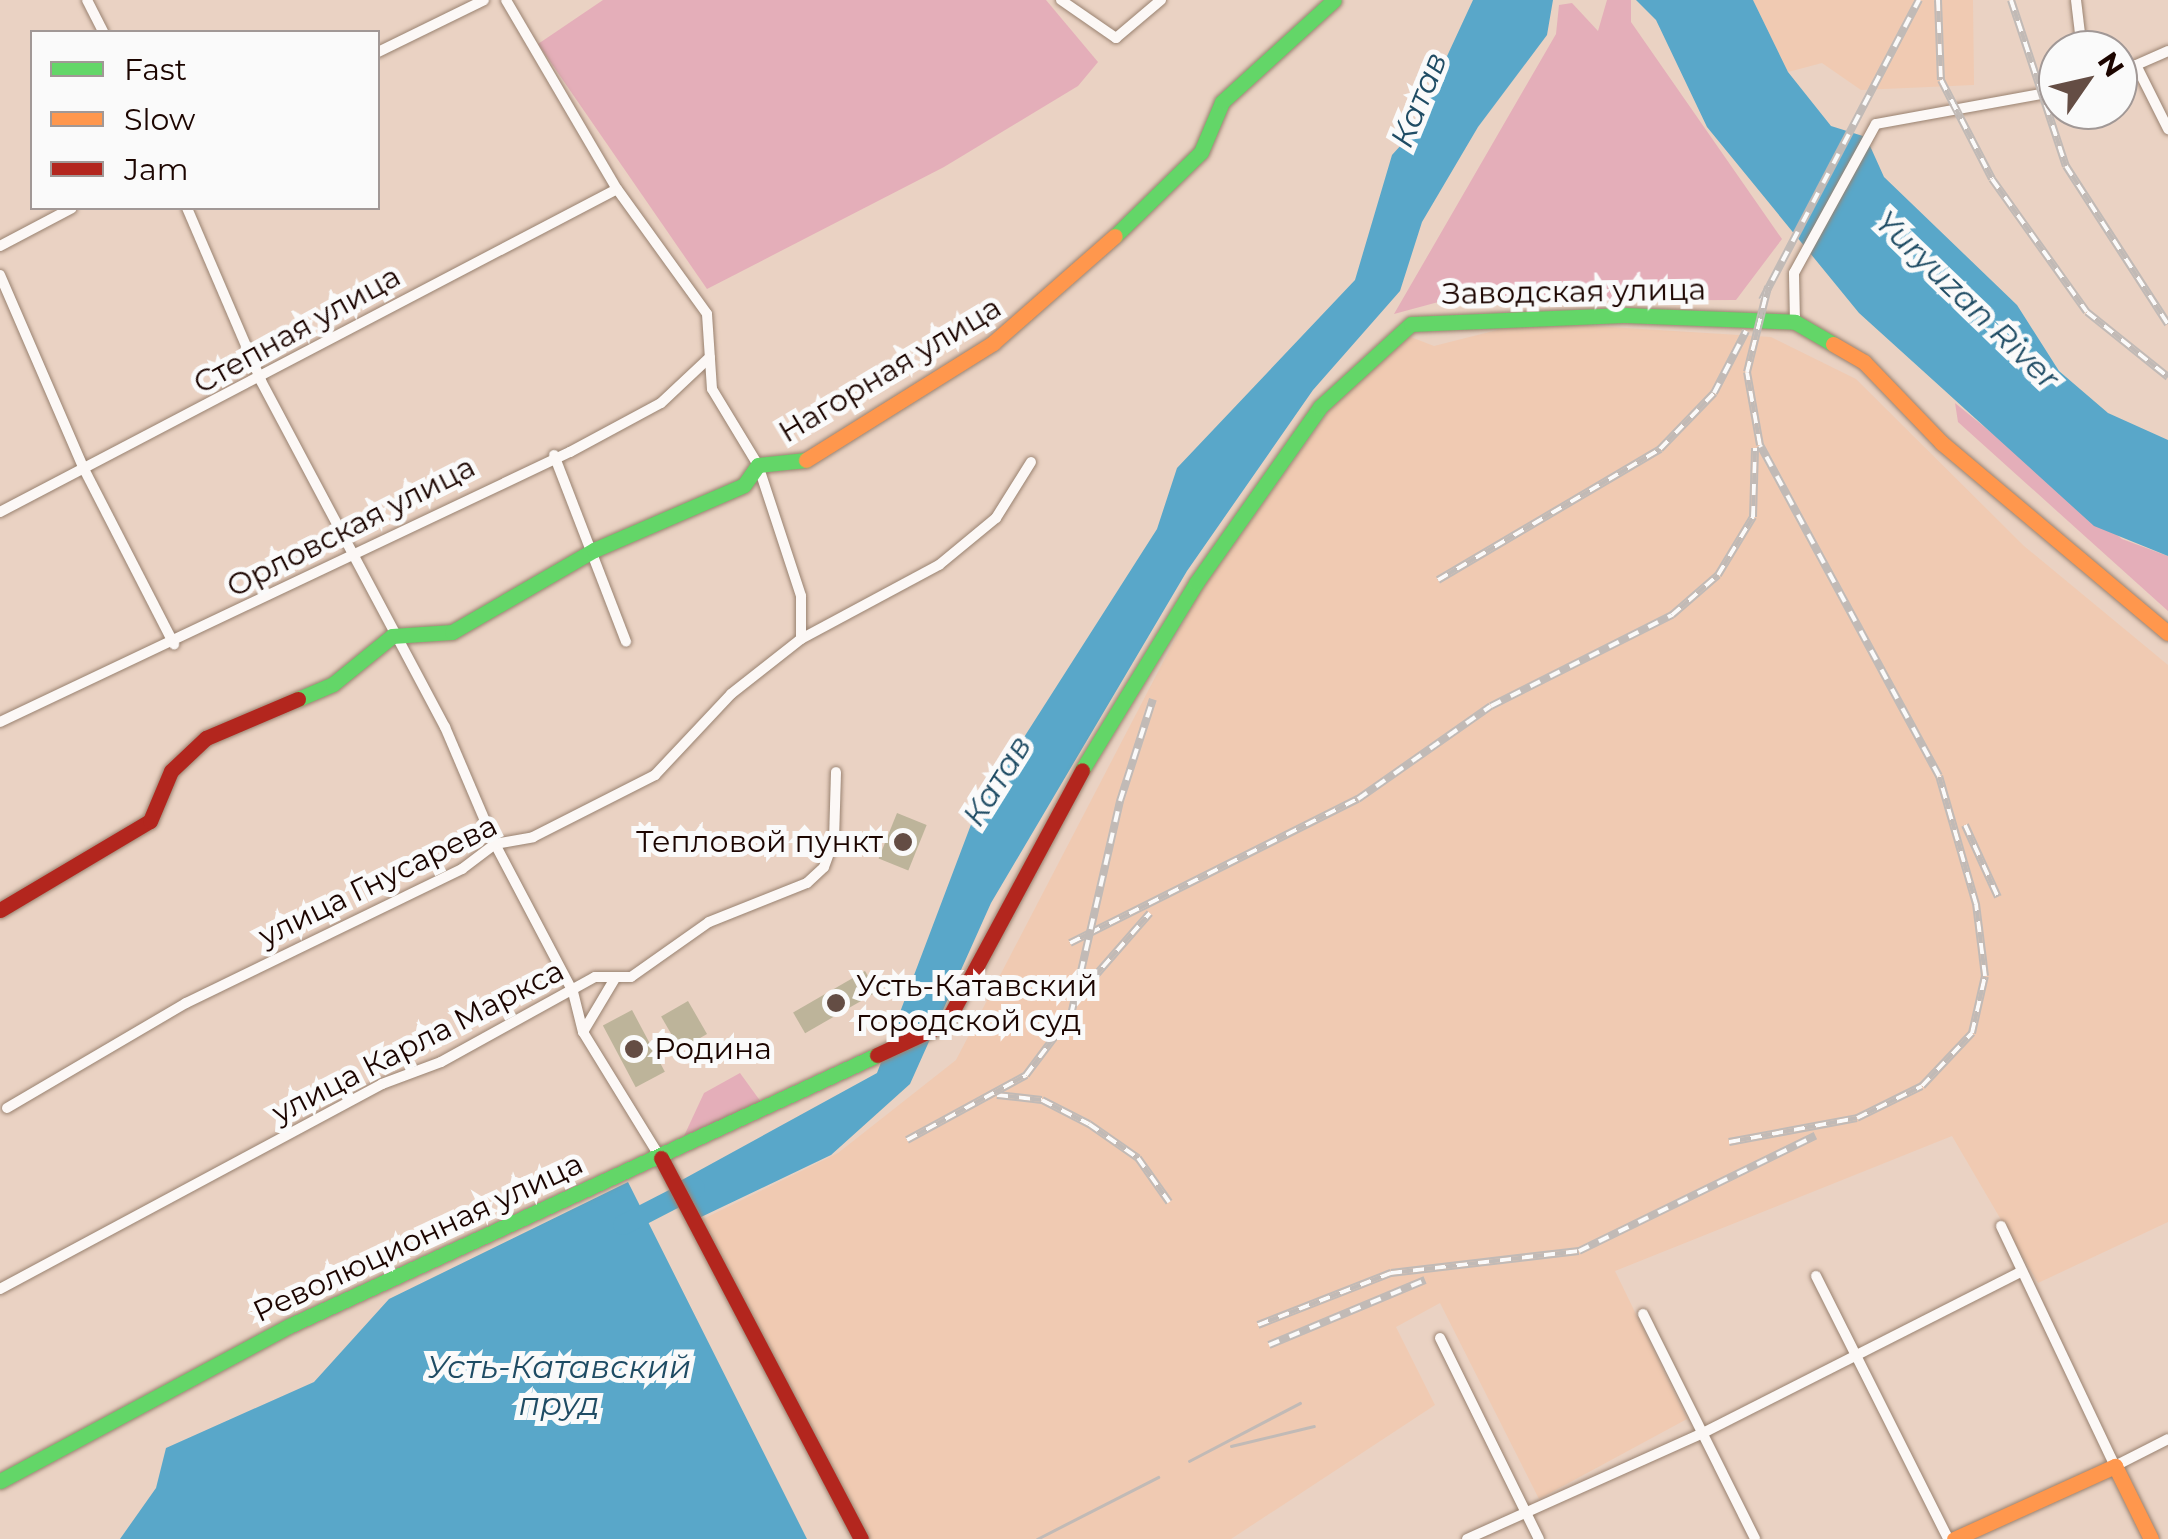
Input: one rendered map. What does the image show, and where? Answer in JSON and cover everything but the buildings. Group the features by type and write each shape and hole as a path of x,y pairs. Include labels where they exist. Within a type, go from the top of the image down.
{"street":[{"path":"87,0 102,30"},
{"path":"380,51 484,0"},
{"path":"506,0 618,189 706,314 722,416 758,465 801,596 801,639"},
{"path":"1060,0 1116,38 1160,0"},
{"name":"Нагорная улица","path":"392,636 452,632 594,550 744,485 758,465 802,462 1030,318 1201,152 1222,102 1334,0"},
{"path":"2076,0 2080,30"},
{"path":"2138,64 2168,51"},
{"path":"2138,69 2168,129"},
{"path":"1795,322 1794,274 1876,124 2038,95"},
{"name":"Степная улица","path":"0,512 260,381 618,189"},
{"path":"0,246 68,210"},
{"path":"188,210 260,381 392,636 445,727 495,844 573,992 583,1032 661,1158 861,1539"},
{"path":"0,275 85,471 174,644"},
{"name":"Заводская улица","path":"946,1023 1052,819 1196,583 1320,407 1411,324 1624,315 1795,322 1864,362 1942,443 2168,633"},
{"name":"Орловская улица","path":"0,722 174,644 348,550 661,402 710,357"},
{"path":"554,454 594,550 626,642"},
{"name":"улица Гнусарева","path":"7,1108 118,1038 462,869 495,844 551,829 655,775 732,694 801,639 939,565 996,518 1032,462"},
{"path":"0,910 150,821 171,771 206,738 333,684 392,636"},
{"name":"улица Карла Маркса","path":"0,1289 197,1179 573,992 595,977 614,980 679,949 709,922 775,901 824,867 834,840 836,772"},
{"path":"583,1032 614,980"},
{"name":"Революционная улица","path":"0,1481 290,1326 661,1158 946,1023"},
{"path":"2001,1226 2151,1539"},
{"path":"1467,1539 1704,1432 2021,1272"},
{"path":"1816,1276 1852,1356 1951,1539 2115,1466 2168,1438"},
{"path":"1643,1314 1756,1539"},
{"path":"1440,1338 1539,1539"}],"shaded area":[{"path":"603,0 1046,0 1098,62 1078,86 944,167 707,289 538,44"},
{"path":"1607,0 1631,0 1631,22 1782,239 1736,300 1442,301 1394,314 1556,34 1559,5 1572,3 1598,31"},
{"path":"1753,0 1973,0 1974,85 1861,90 1822,63 1788,72"},
{"path":"1529,322 1771,337 1856,379 2024,546 2168,665 2168,1222 2038,1283 1952,1136 1615,1271 1687,1419 1539,1499 1440,1303 1396,1327 1435,1405 1231,1539 865,1539 701,1220 838,1153 956,1060 1199,593 1340,396 1408,336 1434,346"},
{"path":"1955,403 2122,539 2168,556 2168,611 1958,422"},
{"path":"740,1073 761,1102 684,1136 704,1093"}],"water":[{"path":"1473,0 1553,0 1547,35 1478,127 1422,222 1400,291 1313,390 1187,571 991,903 910,1084 831,1155 699,1218 680,1181 877,1073 975,814 1157,529 1177,468 1355,280 1392,155 1411,134"},
{"name":"Yuryuzan River","path":"1636,0 1753,0 1788,72 1831,126 1866,137 1884,177 2017,305 2059,371 2108,413 2168,440 2168,556 2094,526 1859,313 1707,127 1656,20"},
{"name":"Усть-Катавский пруд","path":"628,1182 807,1539 120,1539 156,1488 166,1448 314,1382 389,1299"}],"waterway":[{"name":"Катав","path":"623,1225 695,1188"}],"tram line":[{"path":"1189,1461 1300,1403"},
{"path":"1231,1446 1314,1426"},
{"path":"1037,1539 1158,1477"}],"railway":[{"path":"1762,300 1919,0"},
{"path":"1938,0 1941,80 1992,179 2087,312 2168,377"},
{"path":"2011,0 2066,166 2168,324"},
{"path":"1729,1142 1857,1118 1922,1086 1972,1033 1985,976 1976,904 1939,776 1760,445 1747,372 1768,287"},
{"path":"1438,580 1660,449 1714,393 1746,331"},
{"path":"1070,943 1358,799 1491,706 1672,615 1718,575 1753,517 1755,448"},
{"path":"907,1140 1026,1075 1071,1015 1120,801 1153,699"},
{"path":"1965,825 1998,897"},
{"path":"1088,984 1150,913"},
{"path":"997,1095 1042,1100 1089,1124 1138,1158 1169,1202"},
{"path":"1258,1325 1391,1273 1579,1251 1815,1136"},
{"path":"1269,1345 1425,1280"}],"traffic: fast":[{"path":"1115,236 1201,152 1222,102 1334,0"},
{"path":"1082,770 1196,583 1320,407 1411,324 1624,315 1795,322 1833,344"},
{"path":"298,699 333,684 392,636 452,632 594,550 744,485 758,465 806,460"},
{"path":"0,1481 289,1326 877,1055"}],"traffic: slow":[{"path":"806,460 993,343 1115,236"},
{"path":"1833,344 1864,362 1942,443 2168,633"},
{"path":"1954,1539 2115,1466 2151,1539"}],"traffic: jam":[{"path":"0,910 150,821 171,771 206,738 298,699"},
{"path":"877,1055 946,1023 1082,770"},
{"path":"661,1158 861,1539"}],"place":[{"name":"Тепловой пункт","path":"903,842"},
{"name":"Усть-Катавский городской суд","path":"836,1003"},
{"name":"Родина","path":"634,1049"}]}
